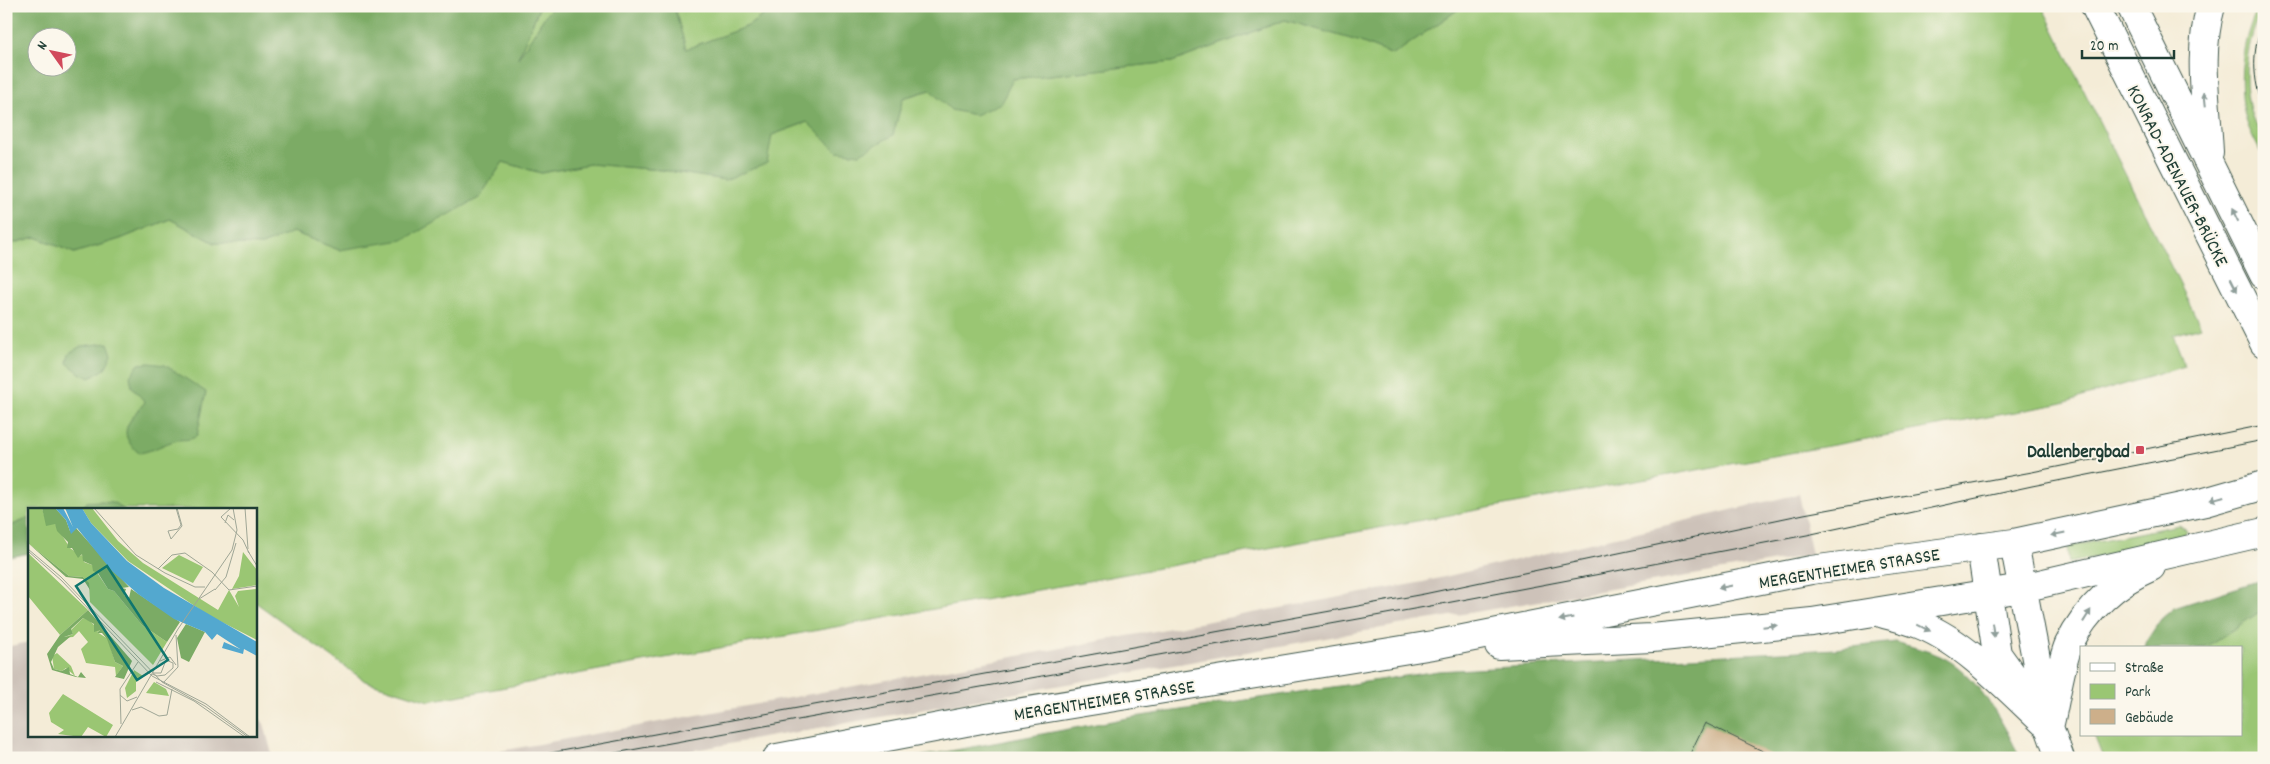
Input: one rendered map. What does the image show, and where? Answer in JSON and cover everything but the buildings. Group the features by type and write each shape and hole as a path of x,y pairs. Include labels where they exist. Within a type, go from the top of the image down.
{"main road":[{"name":"KONRAD-ADENAUER-BRÜCKE","path":"2094,6 2264,343"},
{"path":"2131,6 2264,275"},
{"path":"2210,6 2203,63 2210,164"},
{"name":"MERGENTHEIMER STRASSE","path":"777,758 992,717 1433,645 1811,570 2014,543 2205,502 2264,485"},
{"name":"MERGENTHEIMER STRASSE","path":"1433,645 1512,646 1652,638 1812,622 2022,588 2264,532"},
{"path":"2014,543 2049,727 2060,758"},
{"path":"1981,547 1997,654 2049,727"},
{"path":"2049,727 2069,645 2091,609 2131,576 2193,549"},
{"path":"1878,612 1922,626 1956,646 1986,669 2049,727"}],"shaded area":[{"path":"1799,494 1812,555 1427,620 650,758 462,758 1423,582"},
{"path":"28,642 28,736 256,736 256,713 264,724 273,758 6,758 6,647"}],"green space":[{"path":"6,6 540,6 518,58 547,13 554,6 674,6 686,49 748,26 776,6 1463,6 1393,55 1358,41 1285,20 1172,62 1013,79 1001,103 975,115 951,110 930,90 903,98 893,135 860,154 837,151 807,122 772,135 767,163 725,180 661,170 590,164 541,173 503,162 479,198 403,240 339,250 293,232 262,245 215,243 170,219 120,239 74,253 36,237 6,245"},
{"path":"540,6 554,6 547,13 516,62"},
{"path":"674,6 776,6 748,26 686,49"},
{"path":"1463,6 2042,6 2201,327 2173,335 2185,366 2059,404 429,701 365,681 256,603 256,508 118,508 87,502 83,508 28,508 28,518 6,528 6,245 36,237 74,253 120,239 170,219 215,243 262,245 293,232 339,250 479,198 503,162 541,173 590,164 661,170 725,180 772,135 808,122 837,151 893,135 903,98 931,90 951,110 1000,103 1012,79 1172,62 1285,20 1358,41 1393,55"},
{"path":"2259,6 2264,7 2249,48 2246,77 2249,105 2253,119 2264,140 2264,159 2246,120 2241,76 2248,33"},
{"path":"108,343 112,354 105,369 90,378 81,374 67,363 69,353 81,346"},
{"path":"139,364 165,365 206,392 197,436 190,439 173,441 139,453 132,446 126,433 130,421 145,402 132,387 130,376"},
{"path":"87,502 113,502 122,508 83,508"},
{"path":"28,518 28,553 6,558 6,528"},
{"path":"2179,525 2187,530 2182,538 2069,563 2067,547"},
{"path":"2264,579 2264,609 2211,644 2205,646 2146,646 2147,640 2161,619 2174,608"},
{"path":"2264,609 2264,758 2103,758 2094,736 2242,736 2242,646 2204,646"},
{"path":"1896,642 1940,656 1965,674 1988,700 2020,758 913,758 1128,718 1438,671 1835,649"}],"tram line":[{"path":"2264,21 2255,53 2255,76 2264,108"},
{"path":"523,758 1424,594 1804,514 2032,472 2264,425"},
{"path":"587,758 1425,607 1807,535 2032,486 2264,440"}],"place":[{"name":"Dallenbergbad","path":"2140,450"}]}
